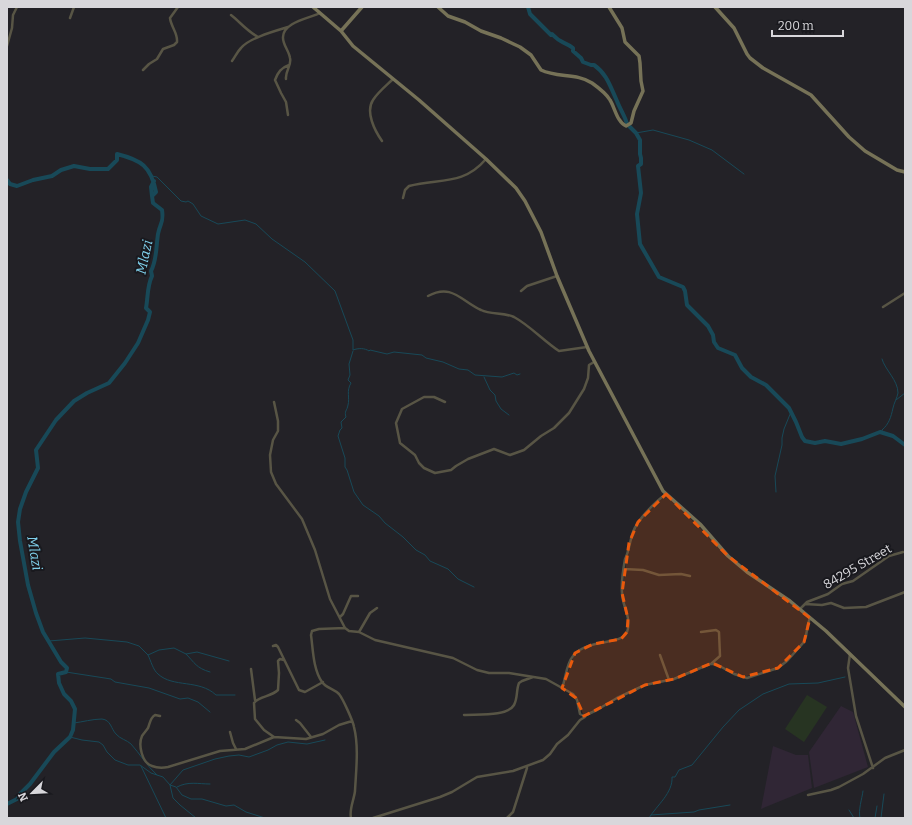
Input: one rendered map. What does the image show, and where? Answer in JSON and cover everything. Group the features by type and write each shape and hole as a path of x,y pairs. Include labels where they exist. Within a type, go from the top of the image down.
{"street":[{"path":"70,18 74,7"},
{"path":"143,70 157,59 163,49 174,45 177,42 177,34 170,18 178,7"},
{"path":"313,7 340,31 353,46 486,159 516,188 526,201 541,232 557,276 587,348 660,486 666,494 704,529 728,556 747,572 781,594 832,636 905,707"},
{"path":"340,31 362,7"},
{"path":"438,7 448,16 465,22 481,31 520,47 531,55 541,70 563,76 577,76 592,83 608,98 622,123 626,126 631,123 634,111 643,91 640,63 639,56 625,42 622,28 609,7"},
{"path":"715,7 734,28 750,58 763,68 811,95 849,137 865,151 899,171 905,172"},
{"path":"7,46 12,28 12,15 16,8"},
{"path":"232,61 240,48 247,42 320,13"},
{"path":"231,15 248,31 258,37"},
{"path":"286,79 285,75 290,58 283,38 288,27"},
{"path":"288,115 286,102 281,94 276,80 278,73 289,65"},
{"path":"382,141 375,132 371,114 371,105 376,96 393,79"},
{"path":"403,198 405,190 409,186 464,176 480,166 486,159"},
{"path":"521,291 527,286 557,276"},
{"path":"428,296 446,292 462,297 473,307 484,312 497,313 513,317 559,351 587,348"},
{"path":"883,307 905,293"},
{"path":"444,402 434,397 424,397 402,409 396,423 399,440 402,445 415,455 420,465 435,473 452,470 468,459 494,449 510,455 524,450 541,436 554,428 570,412 587,382 589,365 594,362"},
{"path":"274,402 278,422 278,431 274,438 270,455 271,472 276,484 302,519 316,550 330,599 345,628 349,631 359,632 375,640 453,658 462,661 477,670 489,673 509,673 546,679 573,694 582,715 587,716"},
{"path":"562,688 570,661 576,653 592,644 621,638 627,632 628,619 622,593 625,559 627,556 629,543 635,527 656,501 666,494"},
{"name":"84295 Street","path":"804,604 825,596 842,584 853,581 889,556 904,552"},
{"path":"624,569 643,570 659,575 681,574 690,576"},
{"path":"800,609 804,604 818,605 831,603 844,608 866,606 905,592"},
{"path":"339,618 343,614 351,596 358,596"},
{"path":"359,632 370,613 377,608"},
{"path":"712,663 743,677 750,677 778,668 787,661 804,642 810,618"},
{"path":"345,628 319,629 311,632 316,669 322,682 340,695 352,721 356,736 355,792 351,818"},
{"path":"373,818 440,797 452,792 477,777 506,773 527,767 543,760 548,756 556,744 568,735 580,720 617,698 645,685 669,680 712,663 720,656 720,632 716,630 701,632"},
{"path":"273,646 276,645 278,647 296,685 301,691 306,692 322,682"},
{"path":"850,654 848,668 856,712 873,768"},
{"path":"660,655 669,680"},
{"path":"255,701 270,696 278,690 278,661 280,658 284,660"},
{"path":"251,669 255,701 255,719 264,730 274,737"},
{"path":"464,715 496,714 505,712 515,704 518,683 533,677"},
{"path":"160,716 156,715 151,719 148,728 142,736 140,748 146,762 151,766 164,768 220,751 245,749 274,737 298,739 311,738 323,734 339,725 352,721"},
{"path":"296,720 311,738"},
{"path":"230,732 234,745 237,749"},
{"path":"808,795 835,788 864,774 879,762 905,750"},
{"path":"871,761 879,762"},
{"path":"507,818 512,812 527,767"}],"highlighted area":[{"path":"666,494 728,556 810,618 804,642 778,668 743,677 712,663 674,679 645,685 584,716 576,698 562,688 575,653 593,644 621,639 627,632 628,619 622,593 629,543 638,522"}],"shaded area":[{"path":"841,706 853,712 868,767 814,788 809,752"},
{"path":"773,746 796,755 808,755 812,788 761,809"}],"green space":[{"path":"807,695 827,707 804,742 785,729"}],"waterway":[{"path":"528,7 530,14 551,35 552,34 573,48 573,51 581,58 583,62 594,65 602,72 610,85 627,124"},
{"path":"629,126 640,140 641,164 638,166 641,193 637,214 640,244 659,277 683,287 687,305 708,326 718,348 735,355 742,368 751,377 766,385 789,408 805,441 815,443 825,441 841,444 862,439 880,432 893,436 905,445"},
{"path":"636,133 653,130 689,140 712,150 744,174"},
{"name":"Mlazi","path":"7,180 10,184 17,186 33,180 52,176 61,170 74,166 90,169 108,169 117,160 117,154 139,162 148,170 156,192 152,196 153,203 162,210 162,223 158,234 155,258 151,271 152,276 149,284 146,308 150,312 138,343 125,363 109,383 74,401 56,420 36,450 38,468 26,492 20,509 18,522 28,585 43,632 61,662 67,668 66,672 58,674 59,683 64,694 71,701 75,709 73,730 70,737 54,752 17,799 7,804"},
{"path":"152,176 157,177 181,201 188,201 193,204 201,216 218,224 245,220 256,224 272,239 305,262 335,291 353,340 353,350 366,349 369,351 387,354 394,352 422,355 426,358 443,362 459,369 468,370 475,375 502,377 514,373 517,375 520,374"},
{"name":"Mlazi","path":"152,196 151,187 154,181"},
{"path":"353,351 349,364 350,375 348,380 351,383 349,389 348,407 345,412 346,417 341,422 342,428 338,436 345,458 345,467 354,492 363,505 379,516 416,550 425,555 430,561 448,569 458,579 474,587"},
{"path":"882,359 894,379 898,393 889,420 882,430 882,433"},
{"path":"484,377 490,390 495,395 496,401 501,409 509,415"},
{"path":"896,400 905,393"},
{"path":"776,492 775,476 782,445 782,438 791,412"},
{"path":"49,641 85,638 127,642 139,646 148,655 159,650 174,648 186,654 197,652 229,661"},
{"path":"186,654 199,667 210,672"},
{"path":"148,655 155,670 164,678 178,683 202,687 216,695 235,695"},
{"path":"66,672 111,679 115,682 149,688 180,699 188,698 198,702 210,712"},
{"path":"649,818 667,794 672,783 672,777 675,777 679,770 692,765 739,710 763,694 789,684 818,683 845,677"},
{"path":"74,723 99,719 107,721 114,732 119,737 128,741 157,775"},
{"path":"70,737 99,742 115,760 128,765 140,765 151,773 163,777 170,785 176,787 182,795 191,799 202,799 226,806 234,805 246,812 265,818"},
{"path":"196,818 173,798 170,785 183,770 215,759 229,756 239,755 249,757 288,742 307,744 325,740"},
{"path":"141,766 166,818"},
{"path":"177,787 189,783 210,784"},
{"path":"860,818 863,791"},
{"path":"881,818 884,794"},
{"path":"651,815 694,812 730,805"},
{"path":"875,818 877,806"},
{"path":"849,810 854,818"}]}
